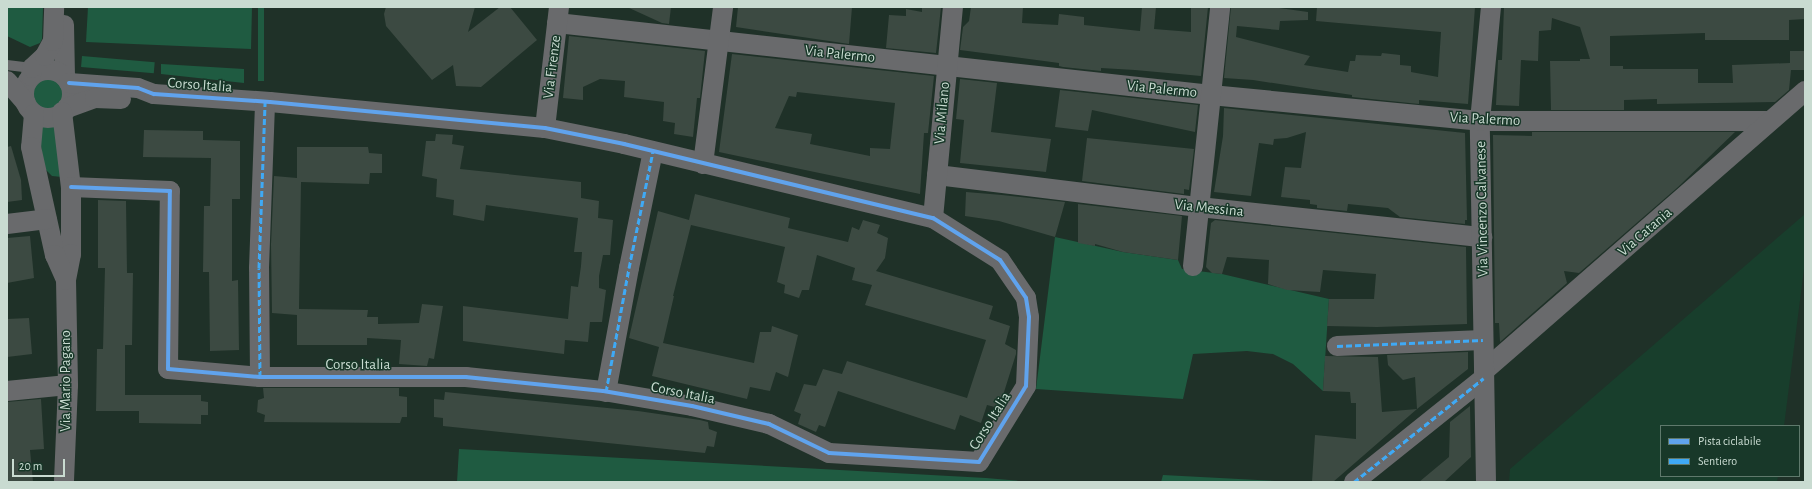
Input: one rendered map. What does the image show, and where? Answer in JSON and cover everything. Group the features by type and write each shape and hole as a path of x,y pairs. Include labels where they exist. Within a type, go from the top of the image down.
{"street":[{"path":"32,72 45,56 53,41 54,7"},
{"name":"Via Mario Pagano","path":"64,7 67,80 72,96 65,110 71,188 71,254 66,280 68,385 64,482"},
{"path":"704,164 723,7"},
{"name":"Via Milano","path":"933,218 946,64 953,7"},
{"path":"1193,266 1220,7"},
{"name":"Via Vincenzo Calvanese","path":"1486,482 1480,121 1491,7"},
{"name":"Via Palermo","path":"558,15 718,40 1211,94 1480,121 1770,121"},
{"name":"Via Firenze","path":"545,128 558,15"},
{"path":"32,72 52,70 67,80"},
{"name":"Via Mario Pagano","path":"32,72 24,90 30,108 31,147 55,255 66,280"},
{"name":"Corso Italia","path":"67,80 138,88 154,94 264,102 545,128 653,151 933,218 1000,260 1026,298 1029,317 1026,386 979,462 829,453 769,424 692,406 606,392 466,377 260,377 168,369 170,191 71,188"},
{"path":"7,81 30,108 48,118 65,110"},
{"name":"Via Catania","path":"1484,375 1805,91"},
{"name":"Corso Italia","path":"65,110 96,98 139,100 154,94"},
{"path":"260,377 259,268 264,102"},
{"path":"606,392 653,151"},
{"name":"Via Messina","path":"937,175 1199,207 1482,237"},
{"path":"7,224 47,219"},
{"path":"1337,346 1483,340"},
{"path":"1354,482 1484,375"},
{"path":"7,391 68,385"}],"lane":[{"path":"7,65 32,72"}],"shaded area":[{"path":"7,7 43,7 42,39 40,43 30,47 7,36"},
{"path":"88,7 252,7 251,49 86,42"},
{"path":"258,7 264,7 264,81 258,81"},
{"path":"82,56 155,62 154,73 81,67"},
{"path":"161,64 244,69 244,83 161,74"},
{"path":"45,78 51,78 60,82 64,94 60,106 51,110 45,110 36,106 32,97 32,91 36,82"},
{"path":"38,123 56,123 62,177 52,176 44,168"},
{"path":"1805,214 1805,261 1784,425 1660,425 1660,477 1778,477 1777,482 1509,482 1510,469"},
{"path":"1055,237 1123,252 1178,260 1182,269 1222,274 1329,299 1323,391 1293,364 1273,354 1247,351 1193,354 1183,399 1036,389"},
{"path":"459,449 986,478 1031,482 457,482"},
{"path":"1163,475 1295,482 1161,482"}],"building":[{"path":"386,7 475,7 468,32 500,7 510,7 537,40 481,87 456,86 453,65 432,80 386,26 384,14"},
{"path":"627,7 671,7 669,24 662,23"},
{"path":"738,7 852,7 849,44 736,27"},
{"path":"922,7 941,7 936,53 886,48 889,15 906,16 906,9 922,12"},
{"path":"971,7 1023,7 1022,23 1058,25 1059,14 1084,17 1084,25 1140,31 1142,7 1156,7 1154,29 1191,32 1191,7 1208,7 1201,76 1135,70 1101,68 1101,71 1063,67 1059,66 1059,63 960,50 963,27 969,21"},
{"path":"1231,7 1272,7 1308,12 1308,20 1280,21 1279,30 1237,26 1236,37 1310,56 1304,65 1348,72 1350,61 1355,61 1356,55 1381,56 1382,53 1400,55 1400,65 1411,66 1411,72 1438,77 1441,32 1316,21 1317,7 1475,7 1468,104 1419,100 1419,104 1352,97 1352,95 1253,80 1224,78"},
{"path":"1504,7 1805,7 1805,19 1789,20 1789,40 1705,40 1705,33 1610,36 1610,66 1623,66 1623,69 1698,69 1698,83 1733,83 1732,65 1790,63 1790,51 1805,51 1805,70 1791,70 1789,90 1775,102 1657,104 1657,99 1624,100 1624,110 1551,110 1550,61 1580,61 1580,59 1590,59 1580,27 1552,18 1551,30 1539,31 1538,61 1521,60 1519,106 1496,105 1498,60 1502,60"},
{"path":"569,36 705,51 700,98 697,98 693,137 674,134 675,123 663,121 664,102 624,97 625,81 600,79 583,87 583,100 563,98"},
{"path":"732,54 934,76 928,133 924,133 920,194 719,152","holes":["797,92 895,103 890,149 870,148 870,156 810,144 812,134 775,128 789,96 796,97"]},
{"path":"960,79 997,83 991,132 1051,139 1046,172 960,163 964,120 956,119"},
{"path":"1060,90 1198,105 1195,132 1092,110 1088,131 1055,127"},
{"path":"1224,108 1465,133 1467,220 1465,220 1465,224 1400,217 1388,208 1348,204 1347,211 1317,208 1317,205 1310,204 1310,200 1281,197 1285,167 1301,168 1306,132 1287,138 1274,139 1273,145 1259,143 1251,196 1214,192 1223,136"},
{"path":"144,130 203,131 203,140 240,141 240,199 232,199 232,281 238,280 239,350 210,351 209,272 203,272 204,206 210,206 211,158 143,157"},
{"path":"1532,132 1735,132 1678,187 1579,273 1564,271 1567,283 1500,342 1499,323 1495,323 1493,135 1532,136"},
{"path":"436,134 453,135 452,144 464,146 460,169 581,182 581,198 599,201 598,218 613,220 610,255 603,255 599,276 599,288 606,290 602,322 590,322 588,342 565,340 564,354 463,341 463,306 568,319 571,286 578,287 581,266 582,252 574,252 578,218 486,205 484,221 453,215 454,200 436,197 437,179 422,176 426,141 435,141"},
{"path":"1087,138 1194,149 1189,190 1184,189 1184,194 1082,181"},
{"path":"11,146 21,180 22,200 7,202 7,147"},
{"path":"297,147 368,147 369,153 382,154 382,173 370,173 369,184 301,182 299,309 368,310 367,317 378,317 378,324 419,323 422,304 443,306 434,359 429,358 427,366 399,364 401,340 367,338 367,345 297,345 297,315 272,313 271,244 274,176 297,178"},
{"path":"966,192 1065,202 1055,237 999,221 965,216"},
{"path":"695,194 790,218 788,228 848,242 852,227 859,230 863,220 880,225 877,233 888,238 885,258 876,271 993,306 989,319 1010,326 1005,344 1016,350 1016,354 999,408 987,405 981,423 960,415 955,430 838,391 825,427 819,425 816,432 798,424 801,414 794,411 804,384 816,386 823,369 842,374 847,361 967,398 986,340 865,305 872,285 852,280 855,268 817,255 809,290 802,290 799,298 784,293 785,285 777,282 785,247 691,225 663,343 754,363 760,332 771,332 772,326 798,335 788,377 776,372 770,391 750,387 747,399 652,376 659,347 629,338 658,211 689,220"},
{"path":"98,200 126,201 127,273 133,273 132,345 125,345 125,395 201,395 201,401 208,402 208,415 201,415 201,424 139,423 139,411 96,411 97,349 103,349 105,268 98,268"},
{"path":"1078,204 1182,216 1178,260 1123,252 1095,244 1095,246 1078,243"},
{"path":"1215,220 1466,247 1467,324 1377,327 1327,326 1329,299 1374,299 1376,274 1323,270 1320,292 1287,290 1268,284 1269,260 1227,257 1222,274 1212,273 1206,267 1211,223"},
{"path":"30,236 34,278 7,283 7,238"},
{"path":"29,318 32,354 7,357 7,319"},
{"path":"1468,352 1468,369 1417,409 1415,377 1403,380 1388,365 1387,355"},
{"path":"1325,356 1378,357 1382,412 1417,409 1333,482 1312,482 1315,435 1356,439 1356,403 1351,403 1350,392 1323,391"},
{"path":"263,388 399,388 399,396 407,397 407,417 402,417 400,423 264,422 265,415 257,412 258,400 264,398"},
{"path":"445,392 638,411 700,420 708,422 709,429 717,432 714,447 707,446 705,453 443,426 443,418 434,417 434,399 444,400"},
{"path":"41,399 44,449 30,450 33,482 7,482 7,402"},
{"path":"1470,406 1471,457 1444,482 1419,482 1449,457 1450,422"}],"marked path":[{"path":"260,377 259,268 265,102"},
{"path":"606,392 653,151"},
{"path":"1337,346 1483,340"},
{"path":"1354,482 1484,378"}],"cycle path":[{"path":"69,83 138,88 154,94 270,102 545,128 624,144 933,218 1000,260 1026,298 1029,317 1026,386 979,462 829,453 769,424 692,406 603,391 466,377 260,377 168,369 170,191 71,187"}]}
